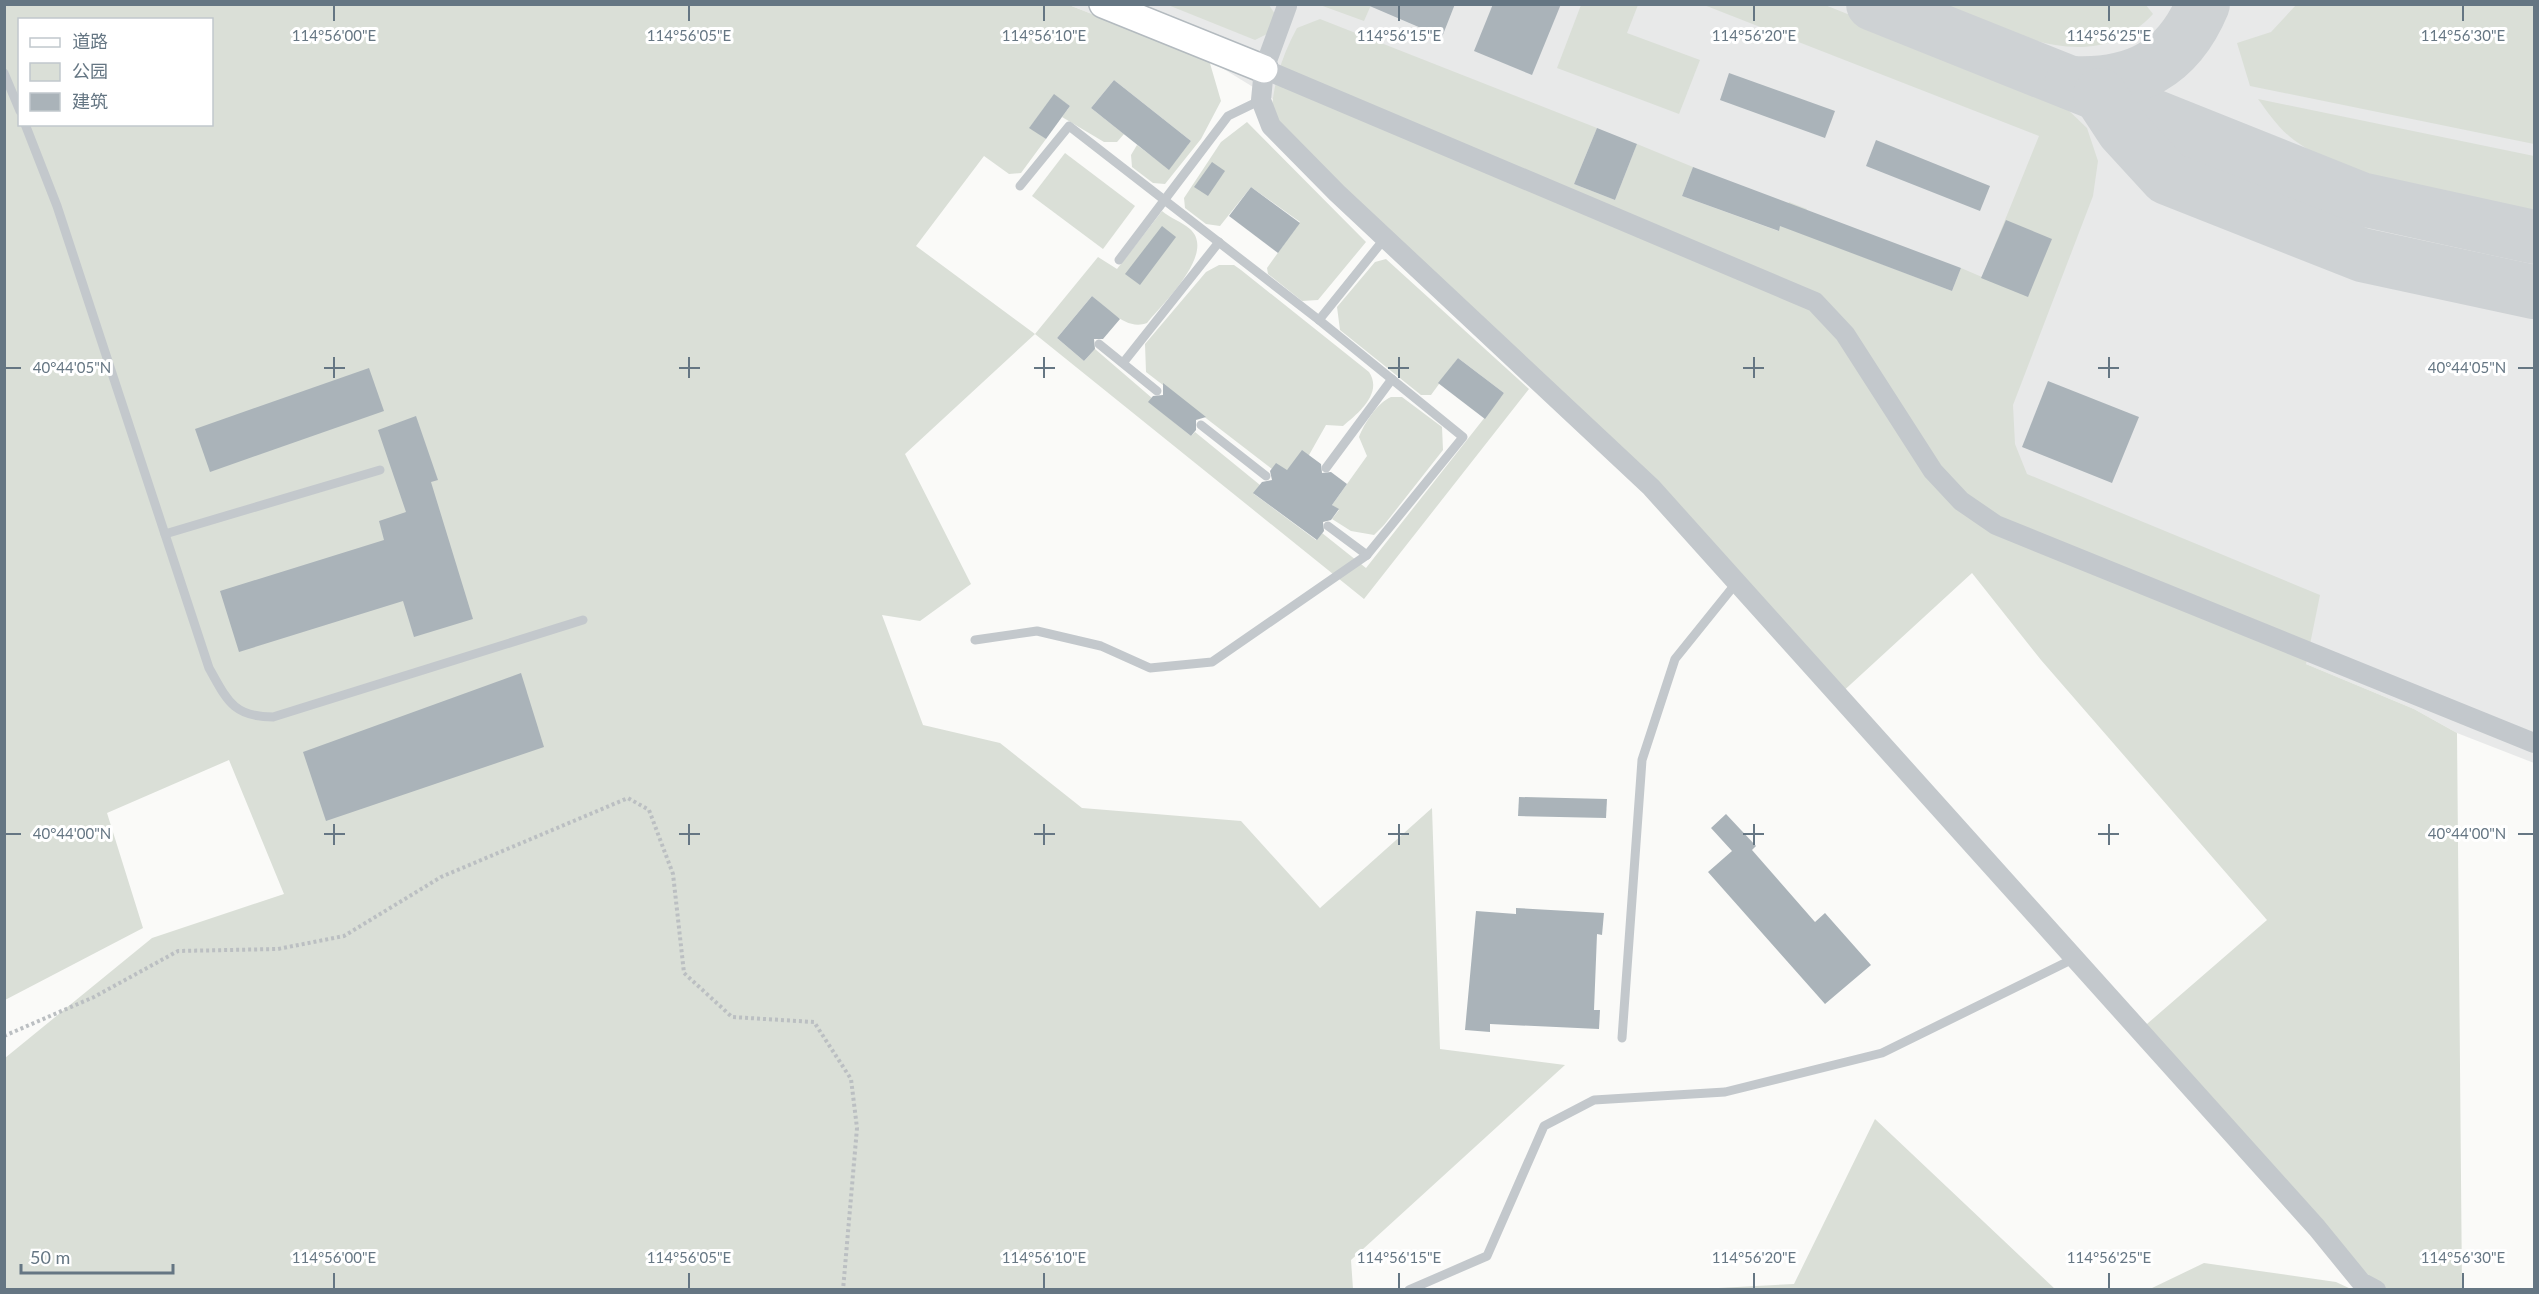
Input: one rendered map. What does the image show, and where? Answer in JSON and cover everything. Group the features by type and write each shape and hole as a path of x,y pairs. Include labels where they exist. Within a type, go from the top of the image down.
{"street":[{"path":"1103,4 1264,69 1780,285 1815,302 1845,334 1933,471 1961,501 1996,525 2535,743"},
{"path":"1287,6 1264,69 1261,100 1271,126 1385,238 1651,487 2309,1220 2361,1282 2376,1290"}],"lane":[{"path":"4,73 18,106"},
{"path":"1119,260 1228,116 1261,100"},
{"path":"26,126 57,206 209,668 230,704 251,717 273,717 583,620"},
{"path":"975,640 1037,631 1101,646 1150,668 1212,662 1367,555 1463,437 1319,320 1069,126 1020,186"},
{"path":"1319,320 1385,238"},
{"path":"1123,363 1219,242"},
{"path":"1100,344 1157,391"},
{"path":"1326,468 1392,379"},
{"path":"1201,425 1266,476"},
{"path":"165,534 380,470"},
{"path":"1328,526 1367,555"},
{"path":"1622,1038 1642,760 1675,659 1737,582"},
{"path":"1409,1290 1486,1256 1544,1126 1594,1100 1725,1092 1882,1053 2075,958"}],"path":[{"path":"4,1036 94,998 178,951 278,949 344,936 441,877 628,798 649,810 673,873 684,973 732,1017 814,1022 851,1079 856,1128 843,1290"}],"shaded area":[{"path":"1069,5 2534,5 2534,763 2457,733 2414,709 2306,664 1271,98 1209,60"}],"green space":[{"path":"5,5 1069,5 1209,60 1221,101 1201,139 1165,184 1153,183 1132,167 1131,155 1137,145 1169,169 1191,141 1114,80 1091,108 1124,134 1117,142 1104,142 1062,117 1070,106 1054,95 1030,127 1046,139 1021,173 1009,174 984,156 916,246 1035,334 905,454 971,584 920,621 882,615 923,725 1000,743 1082,808 1241,821 1320,908 1432,808 1440,1049 1565,1065 1351,1260 1353,1289 5,1289 5,1058 152,938 284,894 229,760 107,813 143,928 5,1000"},
{"path":"1168,5 1269,5 1275,14 1267,34 1255,40"},
{"path":"1320,5 1371,5 1364,21"},
{"path":"1581,5 1638,5 1627,33 1700,60 1679,114 1557,68"},
{"path":"1704,5 1825,5 2030,87 2066,108 2087,128 2098,161 2093,196 2013,405 2015,444 2027,474 2320,595 2306,664 2414,709 2457,733 2462,1289 2376,1289 2140,1030 2267,920 2041,660 1972,573 1839,695 1651,487 1271,126 1275,88 1281,63 1291,40 1297,28 1320,19 1597,128 1574,184 1615,200 1637,144 1693,167 1682,196 1778,231 1789,202 1807,209 1798,232 1952,291 1961,268 1982,277 2039,136"},
{"path":"1941,5 2146,5 2153,14 2129,34 2104,44 2077,47 2049,44 2021,37"},
{"path":"2296,5 2534,5 2534,144 2250,86 2237,43 2271,32"},
{"path":"2258,99 2534,156 2534,212 2409,187 2347,168 2294,140 2270,116"},
{"path":"1247,122 1366,242 1318,300 1302,301 1268,274 1267,268 1300,222 1251,187 1220,226 1206,224 1185,208 1184,198 1221,142"},
{"path":"1065,153 1135,206 1103,249 1032,196"},
{"path":"1162,211 1190,229 1197,239 1197,251 1192,264 1174,291 1147,323 1139,325 1117,317 1092,296 1057,338 1084,361 1095,349 1152,398 1149,402 1191,436 1195,432 1260,485 1254,494 1316,540 1322,533 1366,568 1504,393 1458,358 1431,395 1421,395 1340,330 1337,307 1375,262 1386,259 1529,389 1364,599 1035,334 1098,257 1117,269"},
{"path":"1219,265 1234,265 1241,270 1369,372 1373,380 1371,395 1362,409 1343,426 1326,425 1309,455 1287,470 1272,469 1146,372 1145,344 1206,272"},
{"path":"1391,397 1402,397 1442,427 1443,450 1374,535 1351,531 1332,519 1339,510 1332,505 1367,456 1359,437 1364,426 1376,409"},
{"path":"1875,1119 2055,1289 1699,1289 1794,1284"},
{"path":"2204,1263 2336,1282 2351,1289 2150,1289"}],"building":[{"path":"1365,4 1455,4 1442,37"},
{"path":"1493,4 1561,4 1532,75 1474,51"},
{"path":"1729,73 1835,111 1825,138 1720,100"},
{"path":"1114,80 1191,141 1169,170 1091,108"},
{"path":"1054,94 1070,106 1046,139 1029,128"},
{"path":"1597,128 1637,144 1615,200 1574,184"},
{"path":"1876,140 1990,186 1980,211 1866,166"},
{"path":"1212,162 1225,171 1208,196 1194,187"},
{"path":"1693,167 1961,268 1952,291 1780,226 1779,231 1682,196"},
{"path":"1251,187 1300,223 1278,253 1229,216"},
{"path":"2006,220 2052,239 2028,297 1981,278"},
{"path":"1162,226 1176,237 1140,285 1125,274"},
{"path":"1092,296 1120,319 1103,339 1094,339 1095,349 1084,361 1057,338"},
{"path":"1458,358 1504,393 1485,419 1438,383"},
{"path":"369,368 384,411 210,472 195,429"},
{"path":"2048,381 2139,417 2112,483 2022,447"},
{"path":"1163,383 1206,417 1196,420 1196,430 1191,436 1148,402 1153,396 1163,395"},
{"path":"416,416 438,480 431,482 473,619 414,637 403,601 239,652 220,591 384,540 379,521 406,512 378,430"},
{"path":"1302,450 1321,464 1322,473 1331,472 1347,484 1332,505 1339,509 1331,520 1323,522 1324,531 1317,540 1253,493 1262,482 1272,480 1270,471 1276,463 1287,470"},
{"path":"521,673 544,747 326,821 303,752"},
{"path":"1519,797 1607,799 1606,818 1518,816"},
{"path":"1726,814 1756,846 1752,850 1815,922 1825,913 1871,965 1825,1004 1708,872 1732,851 1711,828"},
{"path":"1516,908 1604,913 1602,935 1597,934 1594,1010 1600,1010 1599,1029 1490,1024 1490,1032 1465,1030 1476,911 1516,914"}],"taxiway":[{"path":"1873,4 2361,199 2534,237"},
{"path":"2072,83 2116,80 2152,67 2181,42 2193,25 2203,4"},
{"path":"2100,95 2123,130 2167,178 2362,255 2534,292"}]}
